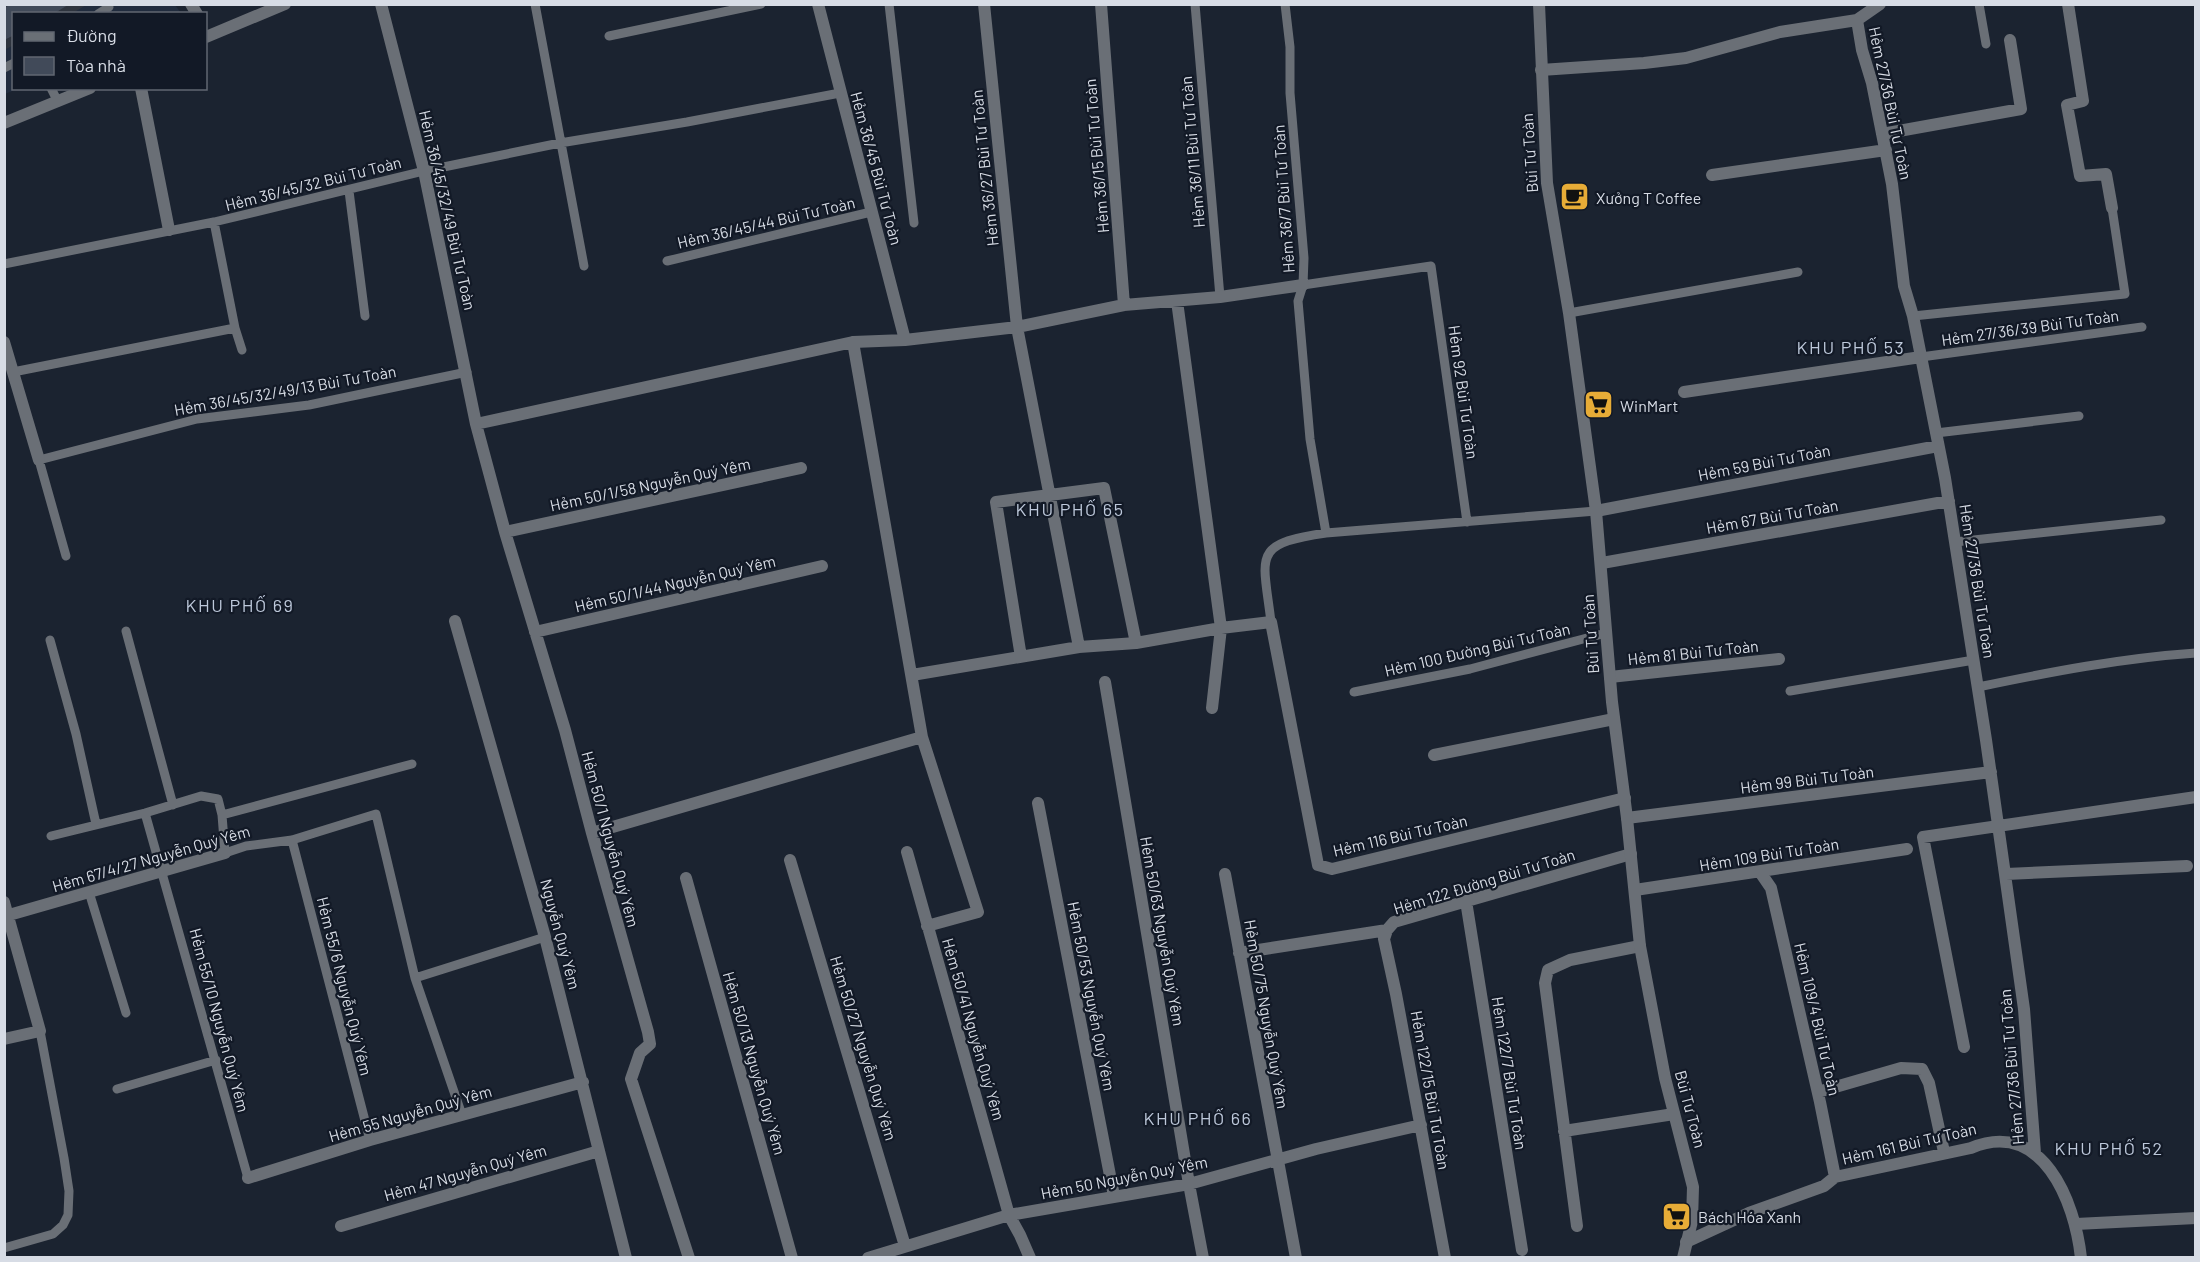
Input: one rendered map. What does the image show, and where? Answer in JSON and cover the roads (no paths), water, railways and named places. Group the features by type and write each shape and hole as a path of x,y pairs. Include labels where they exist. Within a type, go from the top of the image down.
{"street":[{"path":"207,32 285,4"},
{"name":"Hẻm 36/45/32/49 Bùi Tư Toàn","path":"381,4 424,171 476,424"},
{"name":"Hẻm 36/45 Bùi Tư Toàn","path":"818,4 905,340"},
{"name":"Hẻm 36/27 Bùi Tư Toàn","path":"984,4 1017,327 1079,647"},
{"name":"Hẻm 36/15 Bùi Tư Toàn","path":"1101,4 1124,305"},
{"name":"Bùi Tư Toàn","path":"1539,4 1547,183 1569,313 1596,511 1614,719 1628,818 1640,946 1653,1022 1693,1187 1694,1204 1683,1257"},
{"path":"1541,70 1686,58 1780,32 1840,25 1857,20 1880,4"},
{"path":"2068,4 2083,101 2067,105 2080,176 2106,174 2112,208"},
{"name":"Hẻm 27/36 Bùi Tư Toàn","path":"1857,20 1886,150 1904,286 1913,316 1949,501 1974,660 2024,1009 2035,1153"},
{"path":"1882,134 2021,108 2010,40"},
{"path":"4,123 85,90"},
{"path":"141,90 169,230"},
{"path":"1712,175 1886,150"},
{"path":"476,424 853,342 905,340 1017,327 1124,305 1220,297 1303,285"},
{"path":"1177,301 1221,628 1212,708"},
{"path":"4,342 39,460"},
{"path":"853,342 922,737 978,912 927,926"},
{"path":"1684,392 1921,357"},
{"name":"Hẻm 50/1 Nguyễn Quý Yêm","path":"476,424 505,532 565,730 648,1032 650,1044 640,1053 631,1079 689,1257"},
{"name":"Hẻm 59 Bùi Tư Toàn","path":"1596,511 1938,446"},
{"name":"Hẻm 50/1/58 Nguyễn Quý Yêm","path":"505,532 801,468"},
{"path":"1021,657 996,502 1104,488 1136,643"},
{"name":"Hẻm 67 Bùi Tư Toàn","path":"1602,563 1949,501"},
{"name":"Hẻm 50/1/44 Nguyễn Quý Yêm","path":"536,632 822,566"},
{"name":"Nguyễn Quý Yêm","path":"455,621 546,937 626,1257"},
{"path":"912,675 1079,647 1136,643 1271,622"},
{"name":"Hẻm 116 Bùi Tư Toàn","path":"1271,622 1318,865 1332,869 1625,798"},
{"name":"Hẻm 81 Bùi Tư Toàn","path":"1610,677 1779,658"},
{"name":"Hẻm 50/63 Nguyễn Quý Yêm","path":"1104,682 1203,1257"},
{"path":"1434,755 1614,719"},
{"path":"592,833 922,737"},
{"name":"Hẻm 99 Bùi Tư Toàn","path":"1628,818 1991,772"},
{"path":"1964,1047 1923,837 2196,796"},
{"name":"Hẻm 50/53 Nguyễn Quý Yêm","path":"1038,802 1114,1196"},
{"name":"Hẻm 109 Bùi Tư Toàn","path":"1635,890 1907,849"},
{"name":"Hẻm 50/41 Nguyễn Quý Yêm","path":"907,852 1009,1215 1030,1257"},
{"name":"Hẻm 67/4/27 Nguyễn Quý Yêm","path":"6,911 89,892 225,853"},
{"name":"Hẻm 122 Đường Bùi Tư Toàn","path":"1239,952 1387,930 1394,922 1631,854"},
{"name":"Hẻm 50/27 Nguyễn Quý Yêm","path":"790,860 905,1246"},
{"path":"2006,874 2187,866"},
{"name":"Hẻm 109/4 Bùi Tư Toàn","path":"1760,872 1765,876 1771,888 1835,1177"},
{"name":"Hẻm 50/75 Nguyễn Quý Yêm","path":"1225,874 1296,1257"},
{"name":"Hẻm 50/13 Nguyễn Quý Yêm","path":"686,878 792,1257"},
{"name":"Hẻm 122/7 Bùi Tư Toàn","path":"1466,901 1522,1250"},
{"path":"4,1039 40,1031 6,911"},
{"name":"Hẻm 122/15 Bùi Tư Toàn","path":"1387,930 1384,939 1421,1125 1444,1257"},
{"path":"1577,1226 1545,983 1548,970 1558,964 1640,946"},
{"path":"1818,1092 1901,1068 1922,1069 1929,1083 1944,1152"},
{"name":"Hẻm 55 Nguyễn Quý Yêm","path":"248,1178 370,1140 583,1082"},
{"path":"1564,1131 1674,1114"},
{"name":"Hẻm 50 Nguyễn Quý Yêm","path":"868,1257 1009,1215 1189,1184 1421,1125"},
{"name":"Hẻm 161 Bùi Tư Toàn","path":"1686,1242 1749,1213 1824,1186 1835,1177 1971,1148 1992,1141 2010,1144 2035,1153"},
{"name":"Hẻm 47 Nguyễn Quý Yêm","path":"340,1226 599,1151"},
{"path":"2035,1153 2060,1185 2076,1224 2081,1257"},
{"path":"2076,1224 2196,1218"}],"lane":[{"path":"535,4 584,266"},
{"path":"609,36 761,4"},
{"path":"889,4 914,223"},
{"name":"Hẻm 36/11 Bùi Tư Toàn","path":"1195,4 1220,297"},
{"name":"Hẻm 36/7 Bùi Tư Toàn","path":"1285,4 1304,258 1303,285 1298,301 1310,439 1326,533"},
{"path":"1979,4 1986,44"},
{"path":"102,12 109,7"},
{"path":"52,90 58,102"},
{"name":"Hẻm 36/45/32 Bùi Tư Toàn","path":"4,264 214,222 424,171 560,143 840,93"},
{"path":"349,191 365,316"},
{"path":"1913,316 2125,294 2112,208"},
{"name":"Hẻm 36/45/44 Bùi Tư Toàn","path":"667,261 871,212"},
{"path":"214,222 235,328 242,350"},
{"name":"Hẻm 92 Bùi Tư Toàn","path":"1303,285 1431,266 1467,522"},
{"path":"1569,313 1798,272"},
{"name":"Hẻm 27/36/39 Bùi Tư Toàn","path":"1921,357 2142,327"},
{"path":"14,372 235,328"},
{"name":"Hẻm 36/45/32/49/13 Bùi Tư Toàn","path":"39,460 197,418 309,405 467,372"},
{"path":"1936,433 2079,416"},
{"path":"39,460 66,556"},
{"path":"1271,622 1264,564 1269,552 1275,546 1296,537 1596,511"},
{"path":"1955,542 2161,520"},
{"path":"126,631 173,805"},
{"name":"Hẻm 100 Đường Bùi Tư Toàn","path":"1354,692 1470,669 1606,633"},
{"path":"50,640 76,734 96,824"},
{"path":"1978,687 2066,668 2148,656 2196,653"},
{"path":"1790,691 1974,660"},
{"path":"222,816 412,764"},
{"path":"51,836 145,813 201,796 218,800 222,816 225,853"},
{"name":"Hẻm 55/10 Nguyễn Quý Yêm","path":"145,813 163,870 248,1178"},
{"name":"Hẻm 67/4/27 Nguyễn Quý Yêm","path":"225,853 246,846 292,840 376,814 415,978"},
{"name":"Hẻm 55/6 Nguyễn Quý Yêm","path":"292,840 370,1140"},
{"path":"89,892 126,1013"},
{"path":"462,1115 415,978 546,937"},
{"path":"4,1248 53,1234 63,1225 68,1215 69,1191 64,1158 40,1031"},
{"path":"117,1089 216,1060"}],"place":[{"name":"Xưởng T Coffee","path":"1575,197"},
{"name":"WinMart","path":"1599,405"},
{"name":"Bách Hóa Xanh","path":"1677,1216"}],"district":[{"name":"KHU PHỐ 53","path":"1851,347"},
{"name":"KHU PHỐ 65","path":"1070,509"},
{"name":"KHU PHỐ 69","path":"240,605"},
{"name":"KHU PHỐ 66","path":"1198,1118"},
{"name":"KHU PHỐ 52","path":"2109,1148"}]}
